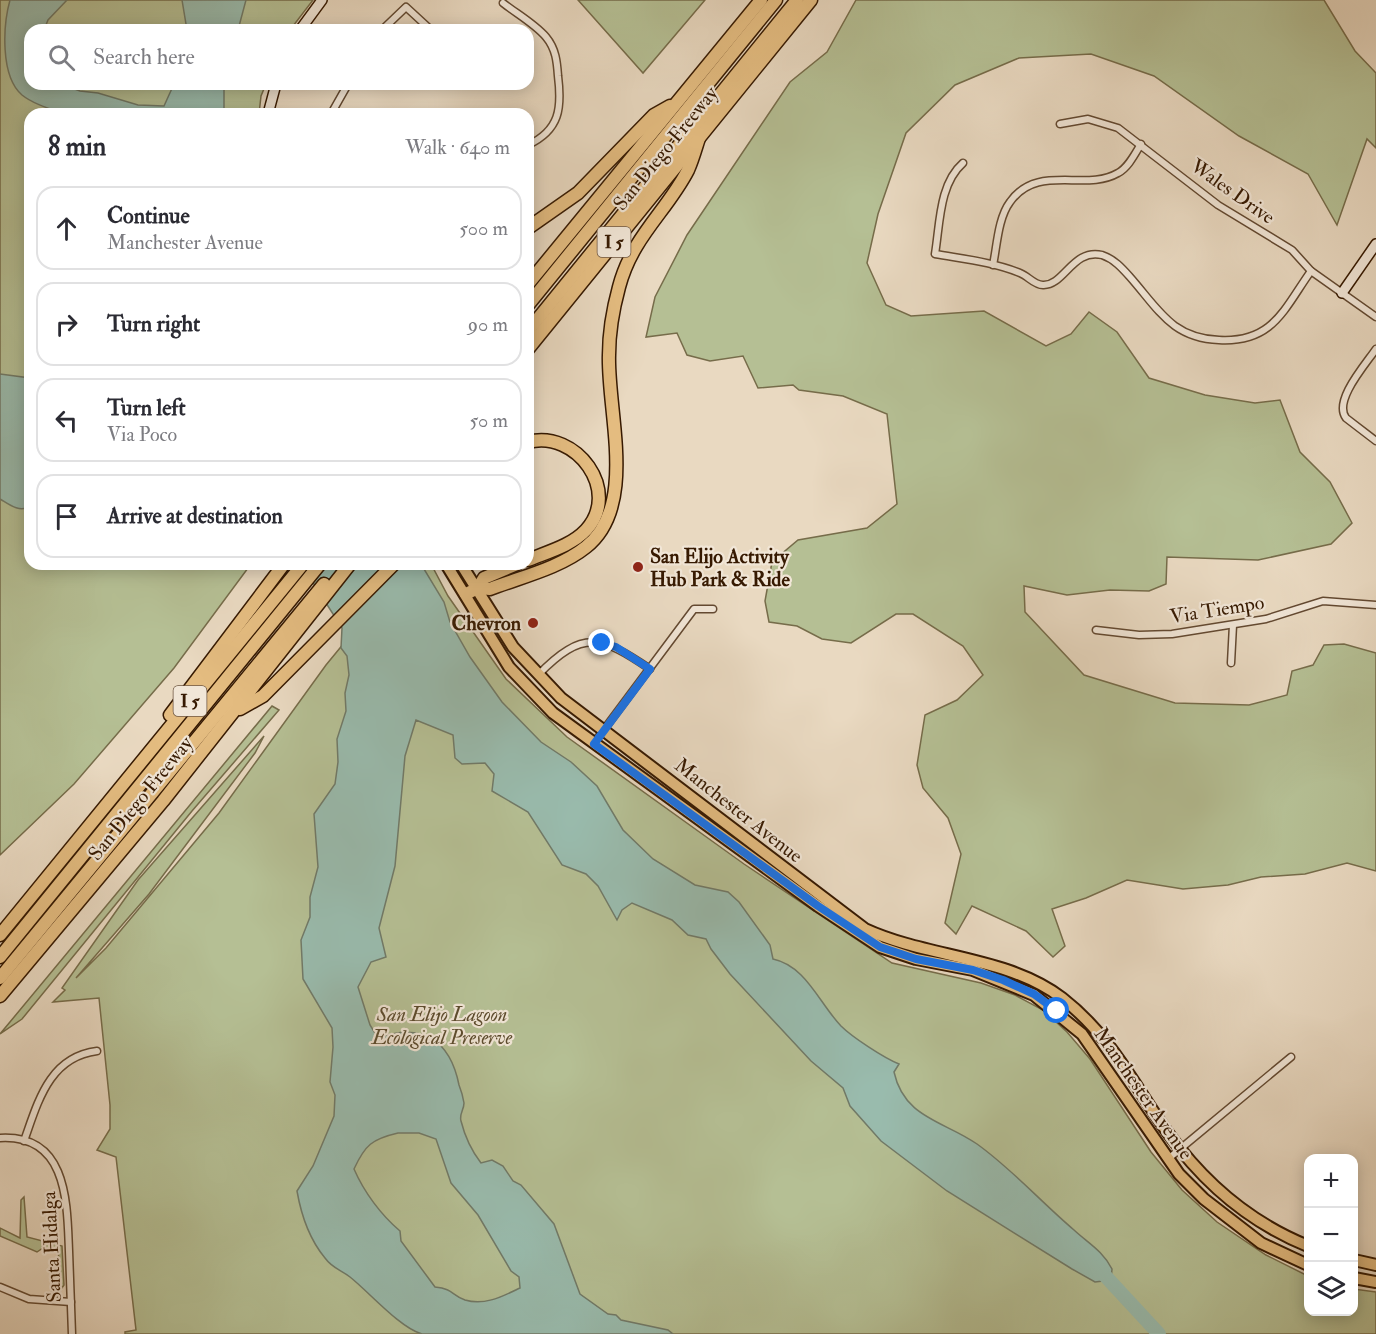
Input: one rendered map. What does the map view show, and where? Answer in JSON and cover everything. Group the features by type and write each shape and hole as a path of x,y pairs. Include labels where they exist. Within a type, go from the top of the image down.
{"highway":[{"name":"San Diego Freeway","path":"534,277 761,0"},
{"path":"534,299 776,0"},
{"path":"534,324 797,0"},
{"name":"San Diego Freeway","path":"534,342 811,0"},
{"path":"534,224 578,193 654,115 679,101"},
{"path":"466,594 478,588 490,589 572,556 588,546 605,525 616,486 609,356 612,318 619,285 642,235 688,170 700,135"},
{"path":"534,441 548,440 564,443 577,452 588,463 598,491 596,511 582,534 577,539 534,557"},
{"path":"78,838 279,570"},
{"name":"San Diego Freeway","path":"0,935 298,570"},
{"path":"0,957 315,570"},
{"path":"0,978 306,613 336,570"},
{"name":"San Diego Freeway","path":"0,996 233,712 306,613 345,570"},
{"path":"233,712 263,696 388,570"},
{"path":"478,588 484,578 503,570"}],"main road":[{"path":"304,24 322,0"},
{"path":"270,108 274,90"},
{"path":"1342,293 1376,244"},
{"name":"Manchester Avenue","path":"450,570 466,594 489,639 509,667 553,713 818,906 880,947 916,959 973,970 1034,994 1082,1034 1179,1174 1226,1218 1261,1243 1304,1263"},
{"name":"Manchester Avenue","path":"465,570 513,647 561,698 866,928 893,942 999,967 1034,981 1060,997 1087,1019 1111,1046 1181,1149 1219,1191 1259,1222 1304,1244"},
{"path":"1358,1261 1376,1265"},
{"path":"1358,1279 1376,1282"}],"street":[{"path":"503,3 529,24"},
{"path":"388,24 406,6 425,24"},
{"path":"534,28 547,38 557,61 561,101 558,114 543,138 534,142"},
{"path":"334,108 345,90"},
{"name":"Wales Drive","path":"1060,124 1077,120 1098,121 1118,128 1218,205 1292,250 1311,271 1376,316"},
{"path":"993,265 1004,212 1009,202 1026,186 1047,181 1109,177 1125,168 1141,144"},
{"path":"963,163 951,176 946,188 935,254 1021,273 1036,284 1046,286 1057,279 1071,264 1086,256 1100,255 1117,263 1175,327 1191,337 1228,341 1257,336 1270,328 1311,271"},
{"path":"1376,349 1342,400 1342,413 1346,418 1376,441"},
{"name":"Via Tiempo","path":"1096,630 1139,635 1172,634 1266,619 1323,601 1376,605"},
{"path":"594,744 694,609 713,609"},
{"path":"1231,663 1233,625"},
{"path":"538,675 570,648 593,642 616,647 650,669"},
{"path":"0,1138 24,1141 42,1093 53,1074 66,1062 97,1052"},
{"path":"1168,1159 1291,1057"},
{"name":"Santa Hidalga","path":"24,1141 48,1156 64,1183 72,1334"},
{"path":"0,1287 29,1299 71,1302"}],"green space":[{"path":"0,0 313,0 295,24 24,24 24,90 264,90 260,108 24,108 24,570 247,570 174,668 74,784 0,855"},
{"path":"578,0 705,0 643,73"},
{"path":"856,0 1324,0 1355,51 1376,73 1376,148 1367,139 1337,225 1308,174 1239,136 1154,76 1091,54 1019,58 955,85 906,133 878,214 867,263 886,305 911,316 984,311 1046,346 1071,334 1089,312 1117,332 1149,378 1205,395 1255,403 1280,400 1300,452 1330,482 1352,523 1331,544 1258,560 1167,557 1166,584 1149,591 1110,590 1067,595 1024,586 1025,612 1084,675 1175,703 1249,705 1287,695 1292,671 1313,665 1324,645 1344,644 1376,653 1376,871 1347,863 1305,874 1261,877 1228,885 1183,889 1127,880 1086,898 1052,909 1065,946 1053,957 1026,931 972,906 956,934 945,923 961,854 948,818 923,788 917,765 925,715 957,700 983,675 963,646 913,614 896,614 851,643 822,639 797,626 769,622 765,601 772,562 798,540 867,528 897,504 887,414 843,396 799,390 793,385 758,388 743,356 710,361 687,355 677,333 646,337 655,297 687,235 790,82 827,52"},
{"name":"San Elijo Lagoon Ecological Preserve","path":"404,570 434,570 448,596 506,679 567,737 744,864 892,963 981,983 1015,995 1043,1010 1067,1032 1090,1059 1151,1152 1182,1190 1217,1222 1266,1255 1304,1274 1304,1316 1358,1316 1358,1290 1376,1292 1376,1334 125,1334 125,1332 136,1330 116,1157 97,1150 110,1129 110,1105 99,998 53,1002 65,990 62,988 138,880 264,736 255,753 149,894 76,978 106,948 219,813 326,665"},
{"path":"272,706 279,710 192,811 22,1019 0,1034"},
{"path":"24,1197 27,1237 62,1246 64,1285 59,1292 51,1292 61,1287 58,1249 43,1248 37,1252 0,1236 0,1228 20,1238 21,1200"}],"shaded area":[{"path":"10,0 67,0 46,24 24,24 24,90 77,90 98,93 138,105 164,106 171,90 224,90 224,108 47,108 22,95 10,76 5,50"},
{"path":"182,0 246,0 240,24 186,24"},
{"path":"0,374 24,377 24,508 14,507 0,499"},
{"path":"305,570 425,570 444,602 450,622 470,657 502,702 541,742 571,762 597,786 623,830 653,859 695,885 728,892 739,902 770,945 773,959 794,969 803,977 846,1031 899,1064 894,1072 899,1087 916,1109 977,1144 1002,1164 1100,1252 1112,1269 1111,1280 1095,1282 1072,1269 947,1191 881,1141 850,1106 843,1088 811,1061 730,974 706,939 688,935 672,920 632,903 622,910 617,920 598,886 586,874 562,865 528,812 492,791 494,774 485,763 462,764 455,758 453,735 416,720 405,756 395,866 379,928 386,957 371,962 358,987 370,1025 378,1038 408,1032 421,1034 441,1046 449,1056 464,1103 461,1121 471,1148 481,1163 492,1160 503,1166 513,1181 521,1185 554,1224 580,1294 608,1314 616,1315 621,1320 668,1330 673,1334 422,1334 404,1325 350,1277 331,1264 320,1251 304,1218 297,1191 313,1166 334,1116 335,1095 330,1082 332,1028 303,979 301,940 310,917 310,897 318,867 314,814 335,784 338,762 337,739 346,711 345,693 349,675 347,656 341,648 342,628","holes":["419,1133 436,1139 451,1183 478,1215 511,1271 519,1277 520,1288 494,1299 472,1302 446,1289 435,1287 401,1241 400,1231 386,1218 368,1195 354,1169 370,1144 389,1135"]}],"waterway":[{"path":"1097,1267 1159,1334"}],"place":[{"name":"San Elijo Activity Hub Park & Ride","path":"638,567"},
{"name":"Chevron","path":"533,623"}],"route":[{"path":"602,643 616,647 650,669 594,744 818,906 880,947 916,959 973,970 1003,980 1034,994 1057,1011"}]}
